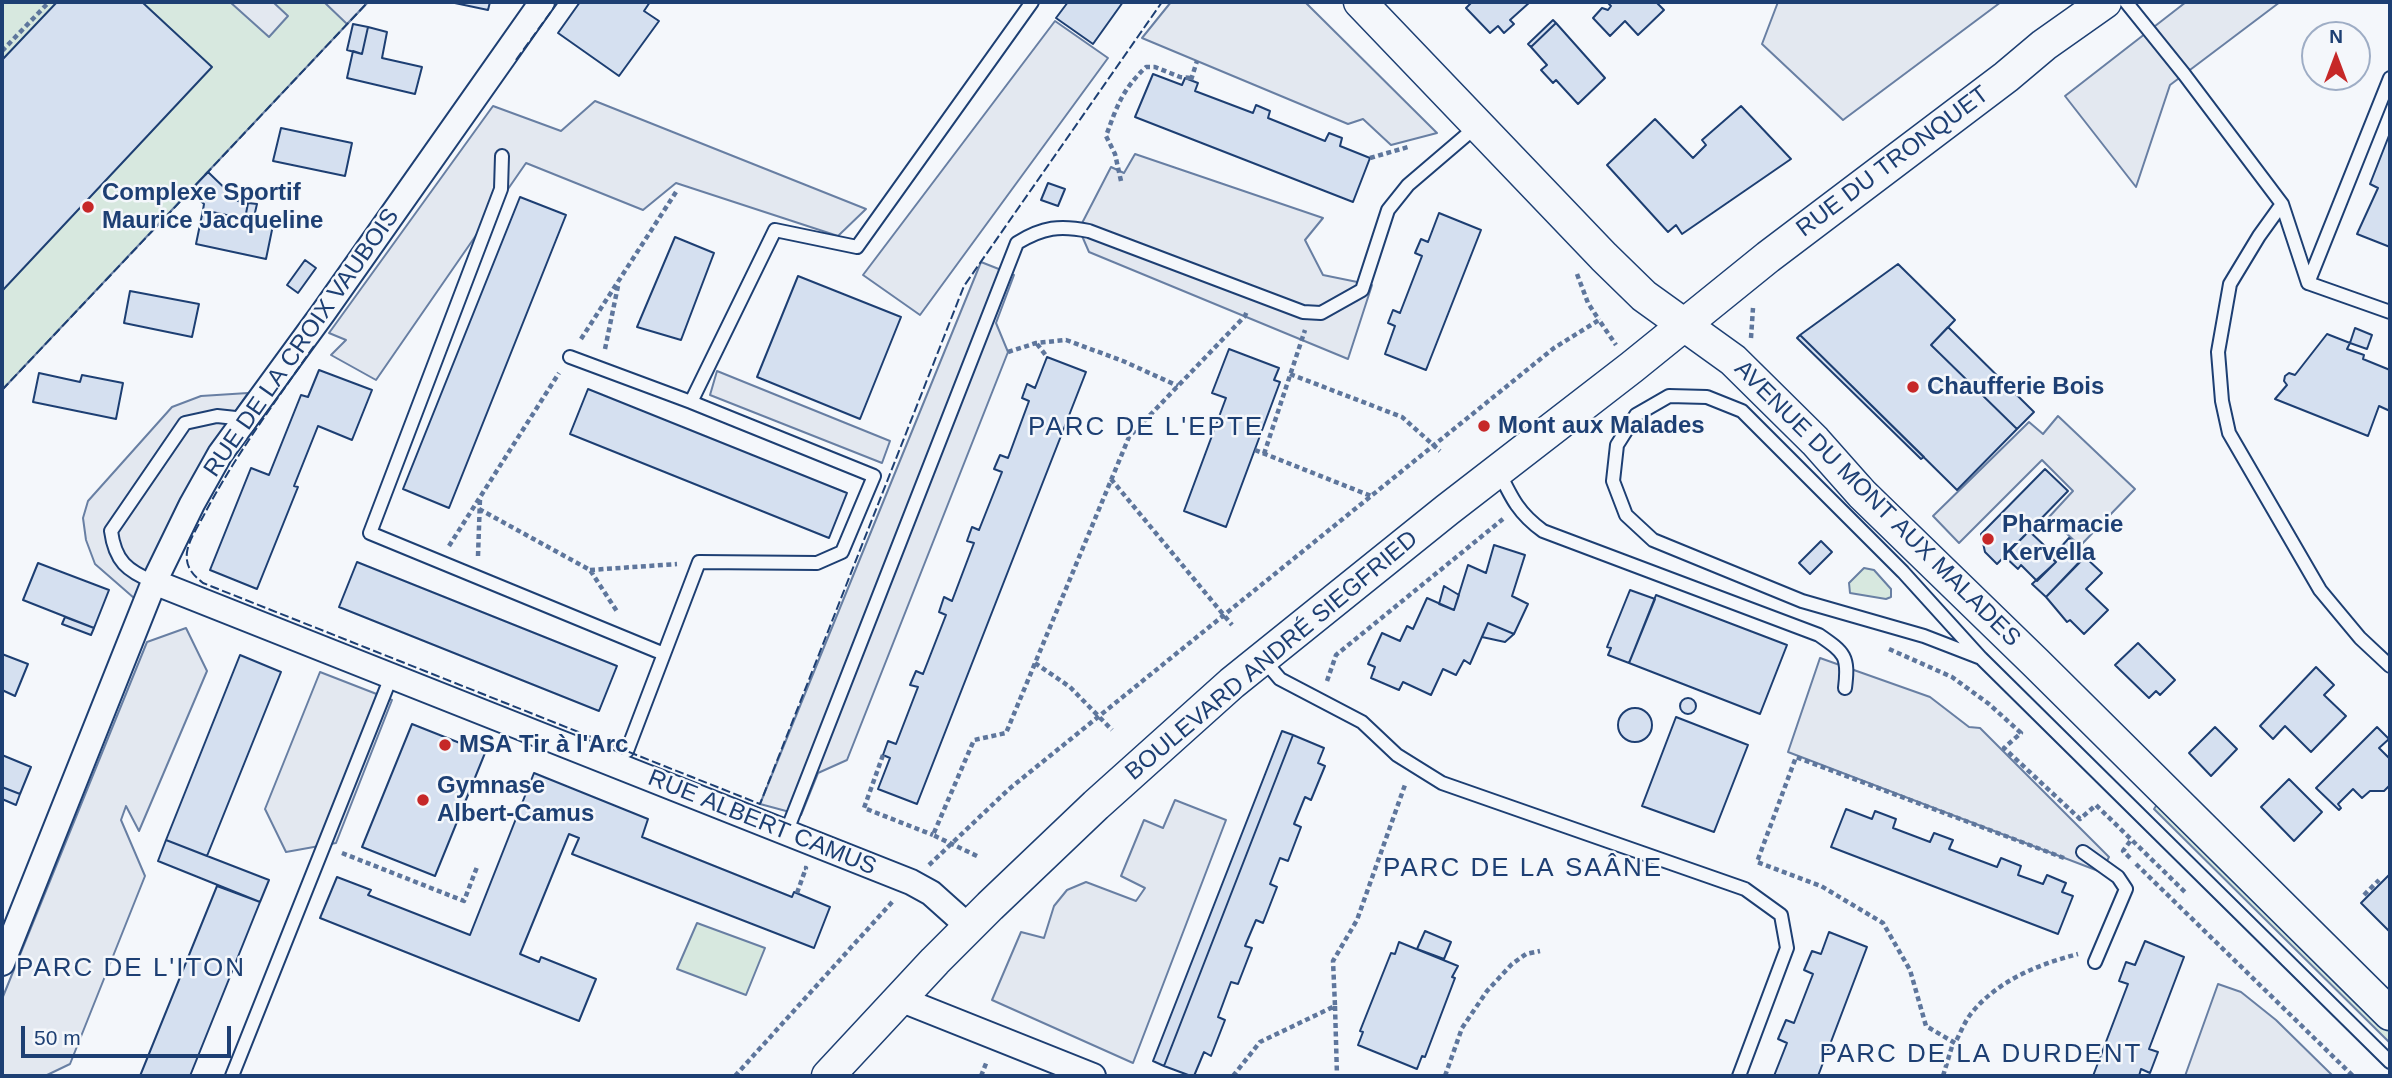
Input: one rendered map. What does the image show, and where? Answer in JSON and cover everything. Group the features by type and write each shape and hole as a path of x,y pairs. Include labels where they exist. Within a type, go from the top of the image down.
{"street":[{"name":"RUE DE LA CROIX VAUBOIS","path":"5,947 154,582 220,454 339,291 542,2"},
{"name":"AVENUE DU MONT AUX MALADES","path":"1361,2 1619,272 1644,296 1733,359 1881,513 2390,1014"},
{"name":"RUE DU TRONQUET","path":"1684,325 1768,257 2044,45 2105,2"},
{"name":"BOULEVARD ANDRÉ SIEGFRIED","path":"828,1076 969,927 1107,796 1232,683 1684,325"},
{"name":"RUE ALBERT CAMUS","path":"154,582 911,882 932,893 969,927"},
{"path":"900,999 1093,1076"}],"lane":[{"path":"691,402 775,230 857,247 1032,2"},
{"path":"2126,2 2282,204 2308,283"},
{"path":"2308,283 2390,78"},
{"path":"786,833 1017,243 1035,232 1065,226 1079,229 1303,312 1321,313 1362,290 1388,210 1408,185 1478,125"},
{"path":"502,156 501,190 370,533 664,654"},
{"path":"2282,204 2230,284 2218,352 2221,401 2229,433 2320,590 2360,638 2390,666"},
{"path":"2308,283 2390,312"},
{"path":"570,357 691,402 874,476 842,552 817,563 699,562 627,751"},
{"path":"1981,658 1924,636 1802,601 1653,540 1626,515 1613,481 1617,445 1636,415 1670,396 1707,397 1742,411 1903,572 1981,658 2390,1062"},
{"path":"154,582 132,572 114,552 111,531 185,423 217,416 246,419"},
{"path":"1498,470 1517,508 1526,519 1543,531 1819,635 1839,649 1848,665 1845,688"},
{"path":"1263,659 1280,679 1362,722 1397,755 1442,783 1745,889 1781,915 1787,948 1739,1076"},
{"path":"232,1076 391,677"},
{"path":"2083,852 2118,877 2126,889 2097,957"}],"path":[{"path":"2,51 49,2"},
{"path":"1121,181 1115,154 1105,136 1122,93 1146,67 1155,67 1191,79 1197,61"},
{"path":"1370,158 1408,147"},
{"path":"439,561 676,192"},
{"path":"1573,265 1588,303 1615,344"},
{"path":"601,368 618,281"},
{"path":"933,835 974,740 1006,733 1129,437 1245,316 1253,293"},
{"path":"1264,454 1311,313"},
{"path":"735,1076 911,882 1009,789 1554,348 1599,320"},
{"path":"1008,352 1036,343 1066,340 1123,361 1178,386"},
{"path":"1036,343 1047,357"},
{"path":"1290,374 1402,417 1440,451"},
{"path":"1255,450 1371,496"},
{"path":"1111,480 1232,625"},
{"path":"478,577 480,498"},
{"path":"1321,702 1336,655 1517,508"},
{"path":"479,509 590,570 638,644"},
{"path":"590,570 699,562"},
{"path":"1035,663 1070,687 1112,730"},
{"path":"1989,704 2021,733 2004,748 2080,819 2096,805 2132,840 2123,851 2353,1076"},
{"path":"883,755 864,808 933,835 977,856"},
{"path":"2095,860 2077,863 1796,757 1757,862 1821,886 1883,923 1910,970 1926,1026 1955,1044 1970,1015 1988,996 2017,976 2050,961 2082,953 2097,957"},
{"path":"1337,1076 1333,961 1357,920 1412,764"},
{"path":"324,846 464,901 477,867"},
{"path":"2364,895 2379,880"},
{"path":"1445,1076 1462,1028 1487,990 1512,964 1526,954 1540,951"},
{"path":"1233,1076 1260,1042 1335,1006"},
{"path":"1942,1076 1953,1042"}],"shaded area":[{"name":"Complexe Sportif Maurice Jacqueline","path":"2,2 368,2 2,390"},
{"path":"230,2 273,2 288,16 269,37"},
{"path":"324,2 368,2 347,24"},
{"path":"1171,2 1305,2 1437,133 1391,145 1363,119 1348,124 1142,38"},
{"path":"1778,2 2001,2 1843,120 1762,44"},
{"path":"2186,2 2280,2 2170,85 2136,187 2065,96"},
{"path":"1055,21 1108,58 920,315 863,275"},
{"path":"595,101 866,209 838,236 676,183 643,210 526,163 376,380 331,355 346,340 329,333 493,106 561,131"},
{"path":"1135,154 1323,218 1305,240 1323,275 1372,285 1348,359 1089,252 1079,229 1111,167 1124,173"},
{"path":"981,262 1014,275 996,323 1008,352 847,760 818,773 801,815 760,804"},
{"path":"717,371 890,441 882,463 710,395"},
{"path":"248,393 212,445 179,502 134,598 95,564 86,540 83,518 88,501 172,407 201,396"},
{"path":"2058,416 2135,489 2080,546 2049,517 2073,491 2042,460 1959,543 1933,516 2029,422 2043,434"},
{"path":"1864,568 1874,570 1891,589 1891,597 1886,599 1850,593 1849,583"},
{"path":"186,628 207,671 139,831 126,806 121,820 145,876 70,1064 45,1076 2,1076 2,999 147,642"},
{"path":"1820,658 1930,697 1969,727 1980,728 2109,857 2101,872 1788,752"},
{"path":"320,672 392,700 336,843 286,852 265,809"},
{"path":"1175,800 1226,820 1133,1063 992,1000 1021,932 1044,938 1054,906 1067,890 1086,882 1136,901 1145,888 1121,876 1144,820 1163,828"},
{"path":"2158,803 2390,1032 2390,1043 2154,809"},
{"path":"697,923 765,948 746,995 677,969"},
{"path":"2218,984 2241,992 2276,1020 2333,1076 2185,1076"}],"building":[{"path":"57,2 142,2 212,67 2,291 2,60"},
{"path":"450,2 490,2 488,10"},
{"path":"580,2 650,2 644,11 659,21 619,76 558,33"},
{"path":"1068,2 1123,2 1093,44 1056,18"},
{"path":"1472,2 1530,2 1510,20 1514,24 1504,33 1498,26 1490,33 1466,8"},
{"path":"1607,2 1656,2 1664,10 1638,35 1625,21 1610,36 1593,18 1602,8 1608,10 1611,6"},
{"path":"1553,20 1556,23 1531,47 1528,44"},
{"path":"1556,23 1605,78 1578,104 1556,80 1553,83 1541,70 1547,65 1531,47"},
{"path":"353,24 368,27 362,54 347,50"},
{"path":"368,27 387,32 382,58 422,67 415,94 347,78 353,51 362,54"},
{"path":"1153,74 1182,85 1185,78 1198,83 1195,91 1253,113 1256,105 1270,111 1268,118 1325,141 1329,133 1342,138 1340,146 1370,158 1353,202 1135,117"},
{"path":"1741,106 1791,159 1682,234 1676,225 1668,232 1607,165 1655,119 1693,158 1706,145 1702,140"},
{"path":"281,128 352,143 345,176 273,161"},
{"path":"2390,133 2390,247 2357,234 2378,188 2370,184"},
{"path":"208,172 238,201 248,203 245,219 203,210 204,204 190,191"},
{"path":"1048,183 1065,189 1058,206 1041,200"},
{"path":"520,197 566,215 449,508 403,489"},
{"path":"248,203 257,204 253,221 245,219"},
{"path":"203,210 273,225 266,259 196,244"},
{"path":"1439,213 1481,230 1426,370 1385,354 1395,326 1388,323 1393,310 1400,313 1422,256 1415,253 1421,239 1428,242"},
{"path":"675,237 714,253 681,340 637,327"},
{"path":"305,260 316,268 298,293 287,285"},
{"name":"Chaufferie Bois","path":"1898,264 1955,320 1931,345 2017,429 1957,490 1800,335"},
{"path":"798,276 901,317 860,419 757,377"},
{"path":"130,291 199,304 192,337 124,323"},
{"path":"1948,327 2034,412 2017,429 1931,345"},
{"path":"2355,328 2372,335 2367,349 2350,343"},
{"path":"2327,334 2350,343 2347,349 2364,355 2363,359 2390,370 2390,411 2379,406 2368,436 2275,399 2287,385 2285,376 2289,373 2295,375"},
{"path":"1800,335 1924,457 1921,459 1797,338"},
{"path":"1229,349 1279,368 1274,380 1280,382 1226,527 1184,511 1226,398 1212,393"},
{"path":"1047,357 1086,372 917,804 878,789 890,758 883,755 888,741 896,744 918,687 910,685 916,671 923,674 946,615 939,612 944,597 952,601 974,543 967,541 972,527 979,530 1002,472 994,469 1000,455 1008,458 1029,401 1022,398 1027,384 1035,388"},
{"path":"319,370 372,390 352,440 318,426 294,486 298,487 257,589 210,570 251,468 269,475 301,395 308,397"},
{"path":"39,373 80,382 82,375 123,383 116,419 33,402"},
{"path":"588,389 847,493 829,538 570,434"},
{"path":"2045,469 2068,491 1997,564 1985,552 1981,534"},
{"path":"2029,531 2046,547 2043,550 2056,562 2037,581 2021,565 2018,569 2004,556"},
{"path":"2069,538 2086,555 2046,597 2032,584 2056,562 2051,558"},
{"path":"1821,541 1832,552 1810,574 1799,563"},
{"path":"1494,545 1525,555 1512,596 1528,604 1514,634 1488,623 1470,664 1464,660 1456,675 1443,669 1431,695 1403,682 1399,690 1371,678 1375,667 1368,664 1382,633 1400,641 1407,626 1413,629 1427,598 1454,610 1468,565 1486,573"},
{"path":"2085,557 2102,573 2086,589 2108,610 2084,634 2070,620 2067,622 2046,597"},
{"path":"357,562 617,666 599,711 339,607"},
{"path":"38,563 109,590 94,628 23,600"},
{"path":"1444,586 1459,595 1454,610 1439,604"},
{"path":"1630,590 1655,599 1629,663 1608,655 1611,648 1607,647"},
{"path":"1656,595 1787,645 1760,714 1629,663"},
{"path":"65,617 94,628 91,635 62,624"},
{"path":"1488,623 1514,634 1505,642 1482,637"},
{"path":"2138,643 2175,680 2160,695 2156,691 2149,698 2115,665"},
{"path":"2,654 28,664 15,696 2,690"},
{"path":"240,655 281,672 207,856 166,840"},
{"path":"2316,667 2334,685 2324,695 2346,716 2311,752 2285,726 2273,739 2260,726"},
{"path":"1685,698 1691,698 1696,706 1694,712 1685,714 1680,709 1680,703"},
{"path":"1635,708 1647,713 1652,725 1647,737 1635,742 1623,737 1618,725 1623,713"},
{"path":"1676,717 1748,745 1714,832 1642,806"},
{"name":"Gymnase Albert-Camus","path":"412,724 485,753 435,876 362,847"},
{"path":"2215,727 2237,749 2211,776 2189,753"},
{"path":"2377,727 2389,739 2379,748 2390,759 2390,785 2384,791 2370,791 2362,798 2353,789 2338,804 2341,808 2339,810 2316,788"},
{"path":"1282,731 1293,735 1164,1066 1153,1061"},
{"path":"1293,735 1324,748 1318,763 1325,766 1311,800 1305,797 1294,824 1301,827 1288,861 1280,858 1270,884 1277,887 1263,923 1256,920 1245,946 1252,948 1238,984 1231,982 1218,1017 1225,1020 1211,1056 1204,1052 1194,1076 1191,1076 1164,1066"},
{"path":"2,755 31,767 20,794 2,787"},
{"path":"534,773 648,819 642,837 792,897 794,892 830,907 814,948 572,854 579,838 569,834 520,954 539,962 541,957 596,979 579,1021 320,918 337,877 371,890 368,895 470,935"},
{"path":"2289,779 2322,812 2294,841 2261,807"},
{"path":"2,787 20,794 16,805 2,799"},
{"path":"1846,809 1872,819 1875,811 1896,819 1893,828 1930,842 1934,833 1953,840 1949,849 1997,867 2001,858 2021,866 2018,875 2043,884 2047,875 2066,883 2062,892 2073,896 2058,934 1831,847"},
{"path":"166,840 269,880 260,902 158,861"},
{"path":"2390,874 2390,932 2361,903"},
{"path":"217,886 260,902 190,1076 140,1076"},
{"path":"1425,931 1451,942 1444,959 1417,949"},
{"path":"1829,932 1867,947 1818,1076 1774,1076 1787,1043 1778,1039 1786,1020 1794,1023 1813,974 1804,970 1812,951 1821,954"},
{"path":"2145,941 2184,957 2149,1049 2158,1052 2150,1073 2141,1069 2139,1076 2093,1076 2128,984 2119,981 2126,962 2135,965"},
{"path":"1399,942 1458,966 1425,1057 1422,1056 1417,1069 1358,1045 1363,1032 1360,1031 1391,953 1395,954"}],"fence":[{"path":"205,175 368,2"},
{"path":"516,60 558,2"},
{"path":"314,346 243,449 194,532 187,557 190,570 196,577 203,583 760,804 964,286 1162,2"},
{"path":"2,390 193,188"}],"place":[{"name":"Complexe Sportif Maurice Jacqueline","path":"88,207"},
{"name":"Chaufferie Bois","path":"1913,387"},
{"name":"Mont aux Malades","path":"1484,426"},
{"name":"Pharmacie Kervella","path":"1988,539"},
{"name":"MSA Tir à l'Arc","path":"445,745"},
{"name":"Gymnase Albert-Camus","path":"423,800"}],"district":[{"name":"PARC DE L'EPTE","path":"1146,428"},
{"name":"PARC DE LA SAÂNE","path":"1523,869"},
{"name":"PARC DE L'ITON","path":"131,969"},
{"name":"PARC DE LA DURDENT","path":"1981,1055"}]}
